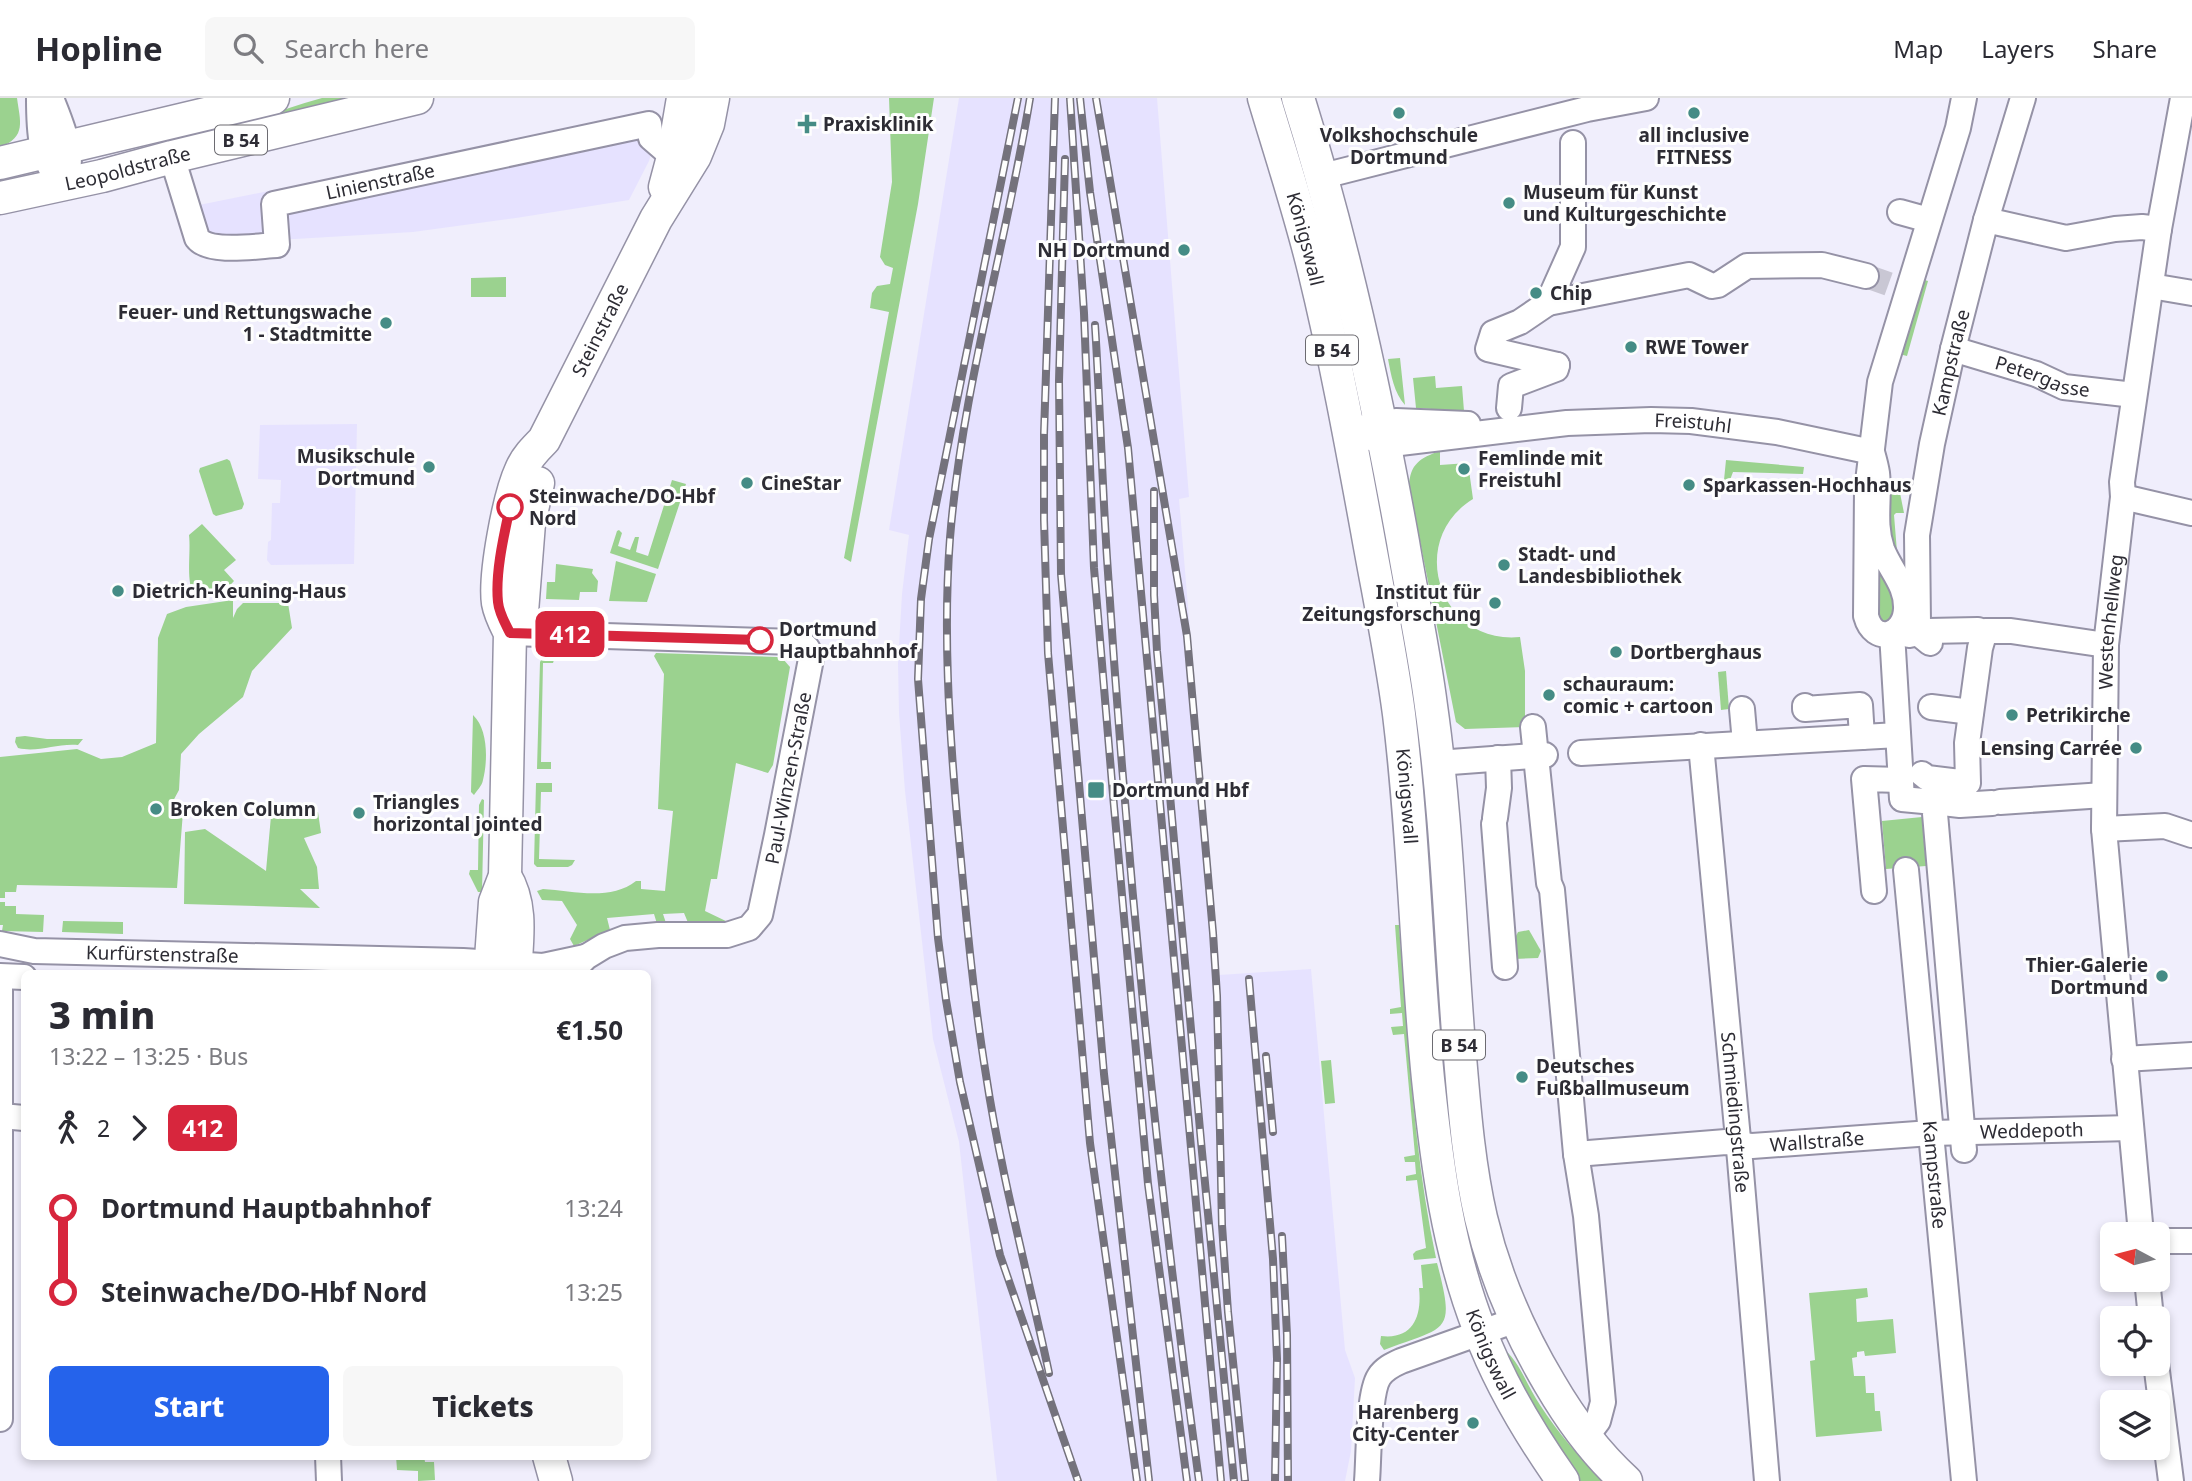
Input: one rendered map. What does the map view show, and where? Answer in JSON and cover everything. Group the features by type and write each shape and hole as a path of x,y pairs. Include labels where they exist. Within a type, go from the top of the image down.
{"main road":[{"name":"Leopoldstraße","path":"0,163 273,98"},
{"name":"Leopoldstraße","path":"0,198 417,98"},
{"name":"Steinstraße","path":"503,968 495,902 505,876 510,633 498,603 504,535 521,471 544,440 656,219 695,156 711,111 724,98"},
{"name":"Königswall","path":"1264,98 1316,279 1387,636 1412,848 1420,1000 1435,1145 1447,1219 1480,1333 1507,1392 1537,1445 1563,1481"},
{"name":"Königswall","path":"1298,98 1351,284 1382,433 1422,651 1438,764 1455,995 1472,1167 1481,1220 1502,1286 1536,1360 1566,1412 1585,1438 1626,1481"},
{"name":"Steinstraße","path":"656,219 673,157 682,99"},
{"path":"172,157 174,137 186,119"},
{"path":"1282,156 1322,176"},
{"path":"547,1460 547,1481"},
{"path":"548,1460 555,1481"}],"street":[{"path":"39,98 39,126 55,149"},
{"path":"51,98 55,149 51,169 65,184"},
{"path":"1322,176 1586,103 1647,98"},
{"path":"1964,98 1958,128 1880,382 1867,490 1866,615 1869,625 1882,634 1924,638 1928,631 1976,642"},
{"name":"Kampstraße","path":"1924,638 1917,535 1930,455 1953,349 1986,220 2023,98"},
{"name":"Westenhellweg","path":"2140,1222 2131,1128 2131,1058 2112,828 2104,795 2106,645 2123,496 2122,482 2134,395 2159,229 2183,98"},
{"name":"Linienstraße","path":"172,157 194,230 200,242 217,248 277,245 274,204 649,124 651,138 673,157"},
{"path":"1548,303 1573,247 1573,143"},
{"path":"1900,212 1929,220"},
{"path":"1986,220 2066,238 2142,227 2159,229"},
{"path":"1510,418 1511,386 1556,369 1557,365 1488,349 1493,333 1520,321 1548,303 1689,275 1712,286 1718,285 1747,266 1822,265 1866,276"},
{"path":"2151,286 2192,293"},
{"name":"Petergasse","path":"1953,349 2036,374 2064,387 2134,395"},
{"name":"Freistuhl","path":"1348,431 1382,433 1510,418 1691,421 1777,432 1872,452"},
{"path":"1872,452 1877,474 1877,533 1883,551 1900,581 1907,607 1904,620 1892,635 1898,735 1936,774"},
{"path":"2123,496 2192,513"},
{"path":"2104,795 1960,805 1902,799 1936,774 1967,743 1976,642 1985,631 2011,631 2106,645"},
{"name":"Paul-Winzen-Straße","path":"510,633 760,640 806,645 811,659 761,912"},
{"path":"1896,703 1971,712"},
{"path":"1822,739 1816,710 1860,705 1862,737"},
{"path":"1738,709 1741,743"},
{"path":"1534,727 1541,755 1540,786 1549,883 1552,890 1576,1154 1589,1248 1603,1402 1598,1421 1585,1438"},
{"path":"1581,753 1898,735"},
{"name":"Schmiedingstraße","path":"1701,745 1767,1481"},
{"path":"1456,761 1541,755"},
{"path":"1498,758 1499,788 1495,821 1504,967"},
{"path":"1874,891 1864,779 1936,774 2008,790 2000,802"},
{"name":"Kampstraße","path":"1934,802 1963,1141"},
{"path":"2112,828 2165,826 2192,835"},
{"name":"Kampstraße","path":"1906,870 1964,1481"},
{"name":"Kurfürstenstraße","path":"0,944 34,951 324,965 503,968 578,965 604,946 625,938 727,935 749,928 761,912"},
{"path":"0,976 21,976"},
{"path":"0,988 13,1117 1,1300 0,1419"},
{"path":"2131,1058 2192,1055"},
{"name":"Weddepoth","path":"1931,1133 1963,1141 2131,1128"},
{"name":"Wallstraße","path":"1576,1154 1726,1142 1752,1146 1931,1133"},
{"path":"1367,1481 1374,1393 1378,1378 1388,1367 1516,1320"},
{"path":"2158,1376 2171,1481"},
{"path":"328,1460 329,1481"}],"shaded area":[{"path":"959,98 1157,98 1189,497 1179,499 1219,975 1311,969 1345,1350 1355,1378 1351,1451 1345,1481 997,1481 959,1142 933,1039 905,791 898,663 909,535 889,530"},
{"path":"657,134 649,161 629,200 516,218 413,232 295,239 210,240 199,205 427,159"},
{"path":"357,424 354,564 271,565 267,560 268,542 271,540 272,503 280,503 281,480 258,479 260,425"}],"green space":[{"path":"0,98 17,98 20,127 9,143 0,147"},
{"path":"322,98 370,98 223,129 297,105"},
{"path":"889,98 934,98 918,204 851,562 844,558 889,312 870,308 872,293 877,286 890,284 893,268 885,265 880,257 892,182"},
{"path":"506,277 506,297 471,297 471,278"},
{"path":"1921,279 1928,281 1907,356 1899,354"},
{"path":"1400,358 1405,405 1396,389 1388,359"},
{"path":"1435,376 1436,388 1462,386 1464,411 1416,408 1413,378"},
{"path":"1440,451 1440,465 1468,463 1473,499 1452,517 1440,539 1437,563 1441,587 1452,608 1469,625 1492,635 1520,637 1525,671 1525,727 1465,729 1456,722 1409,486 1411,472 1417,463"},
{"path":"227,459 244,504 242,509 216,516 199,471 200,468"},
{"path":"1726,460 1804,467 1803,474 1733,472 1730,480 1724,480"},
{"path":"672,480 686,484 658,569 610,553 619,530 622,533 618,546 630,550 635,537 639,537 636,552 648,556"},
{"path":"1885,480 1893,488 1899,488 1904,513 1894,515 1898,564 1892,556"},
{"path":"202,524 236,560 224,570 234,581 220,592 204,596 193,594 189,573 189,535"},
{"path":"1877,557 1896,584 1896,623 1878,622"},
{"path":"616,561 656,574 647,602 609,601"},
{"path":"556,564 593,569 592,573 598,581 597,592 580,592 579,600 546,599 547,582 555,582"},
{"path":"233,600 233,618 243,603 288,603 292,628 252,671 243,697 199,734 181,754 179,790 172,803 183,812 177,888 17,885 16,892 5,892 5,898 0,898 0,757 77,749 101,759 122,757 156,743 158,638 167,614 186,607"},
{"path":"559,648 577,649 580,652 580,661 554,660 553,663 543,663 541,762 551,762 551,769 537,769 540,662 544,655"},
{"path":"656,653 777,657 790,667 773,765 768,773 736,763 717,879 711,879 705,911 730,923 689,925 684,913 663,914 667,926 658,927 654,914 607,918 610,930 574,946 570,939 577,925 562,901 542,900 537,891 543,889 603,893 641,881 641,889 665,891 673,811 658,809 664,674 654,656"},
{"path":"1726,671 1729,709 1721,710 1718,672"},
{"path":"473,715 482,728 486,754 485,772 474,795 471,792"},
{"path":"16,737 83,739 78,745 18,748"},
{"path":"536,783 552,783 552,792 541,792 539,859 575,860 568,867 537,867 534,864"},
{"path":"482,799 482,892 478,892 469,874 470,870 478,870 479,805"},
{"path":"318,812 321,833 304,838 317,867 319,889 300,889 320,908 184,904 185,832 205,829 266,871 271,816"},
{"path":"1922,817 1926,866 1886,869 1882,821"},
{"path":"0,902 5,902 5,906 16,906 16,914 44,915 43,932 2,931"},
{"path":"63,921 123,922 123,934 62,932"},
{"path":"1395,925 1399,925 1417,1134 1436,1258 1414,1260 1413,1254 1416,1251 1426,1248 1417,1180 1406,1181 1406,1176 1416,1174 1415,1162 1405,1162 1404,1157 1415,1155 1404,1034 1393,1035 1391,1027 1403,1026 1402,1013 1390,1014 1390,1009 1401,1007"},
{"path":"1529,930 1541,951 1538,958 1514,959 1509,950 1518,932"},
{"path":"1331,1060 1335,1103 1325,1104 1321,1061"},
{"path":"1437,1263 1446,1304 1441,1324 1433,1331 1384,1350 1380,1344 1381,1336 1401,1334 1414,1324 1419,1307 1419,1288 1423,1288 1421,1265"},
{"path":"1867,1288 1868,1297 1856,1299 1857,1322 1893,1319 1896,1353 1865,1356 1864,1351 1857,1352 1857,1357 1852,1358 1854,1376 1865,1376 1866,1393 1874,1393 1875,1411 1880,1411 1882,1431 1816,1437 1810,1361 1815,1360 1809,1293"},
{"path":"1500,1346 1518,1365 1535,1398 1554,1425 1603,1481 1580,1481 1558,1457"},
{"path":"396,1460 434,1462 435,1480 418,1481 418,1471 397,1470"}],"tunnel":[{"path":"1866,276 1894,286"}],"railway":[{"path":"1018,98 929,539 921,599 918,679 938,938 960,1082 1000,1255 1078,1481"},
{"path":"1030,98 964,427 950,538 947,643 957,817 981,1043 999,1150 1049,1373"},
{"path":"1055,98 1044,434 1048,653 1090,1143 1137,1481"},
{"path":"1070,98 1084,313 1094,568 1113,795 1148,1184 1187,1481"},
{"path":"1080,98 1090,192 1128,448 1221,1481"},
{"path":"1096,98 1187,636 1213,933 1222,1225 1245,1481"},
{"path":"1065,159 1059,381 1061,574 1104,1074 1149,1481"},
{"path":"1095,325 1107,558 1134,905 1157,1136 1199,1481"},
{"path":"1154,491 1157,651 1234,1481"},
{"path":"1249,979 1273,1259 1277,1359 1275,1481"},
{"path":"1266,1056 1273,1132"},
{"path":"1282,1236 1287,1335 1288,1481"}],"bus line":[{"name":"412","path":"510,507 500,566 498,603 510,633 760,640"}],"place":[{"name":"Volkshochschule Dortmund","path":"1399,113"},
{"name":"all inclusive FITNESS","path":"1694,113"},
{"name":"Praxisklinik","path":"807,124"},
{"name":"Museum für Kunst und Kulturgeschichte","path":"1509,203"},
{"name":"NH Dortmund","path":"1184,250"},
{"name":"Chip","path":"1536,293"},
{"name":"Feuer- und Rettungswache 1 - Stadtmitte","path":"386,323"},
{"name":"RWE Tower","path":"1631,347"},
{"name":"Musikschule Dortmund","path":"429,467"},
{"name":"Femlinde mit Freistuhl","path":"1464,469"},
{"name":"CineStar","path":"747,483"},
{"name":"Sparkassen-Hochhaus","path":"1689,485"},
{"name":"Steinwache/DO-Hbf Nord","path":"510,507"},
{"name":"Stadt- und Landesbibliothek","path":"1504,565"},
{"name":"Dietrich-Keuning-Haus","path":"118,591"},
{"name":"Institut für Zeitungsforschung","path":"1495,603"},
{"name":"Dortmund Hauptbahnhof","path":"760,640"},
{"name":"Dortberghaus","path":"1616,652"},
{"name":"schauraum: comic + cartoon","path":"1549,695"},
{"name":"Petrikirche","path":"2012,715"},
{"name":"Lensing Carrée","path":"2136,748"},
{"name":"Dortmund Hbf","path":"1096,790"},
{"name":"Broken Column","path":"156,809"},
{"name":"Triangles horizontal jointed","path":"359,813"},
{"name":"Thier-Galerie Dortmund","path":"2162,976"},
{"name":"Deutsches Fußballmuseum","path":"1522,1077"},
{"name":"Harenberg City-Center","path":"1473,1423"}]}
